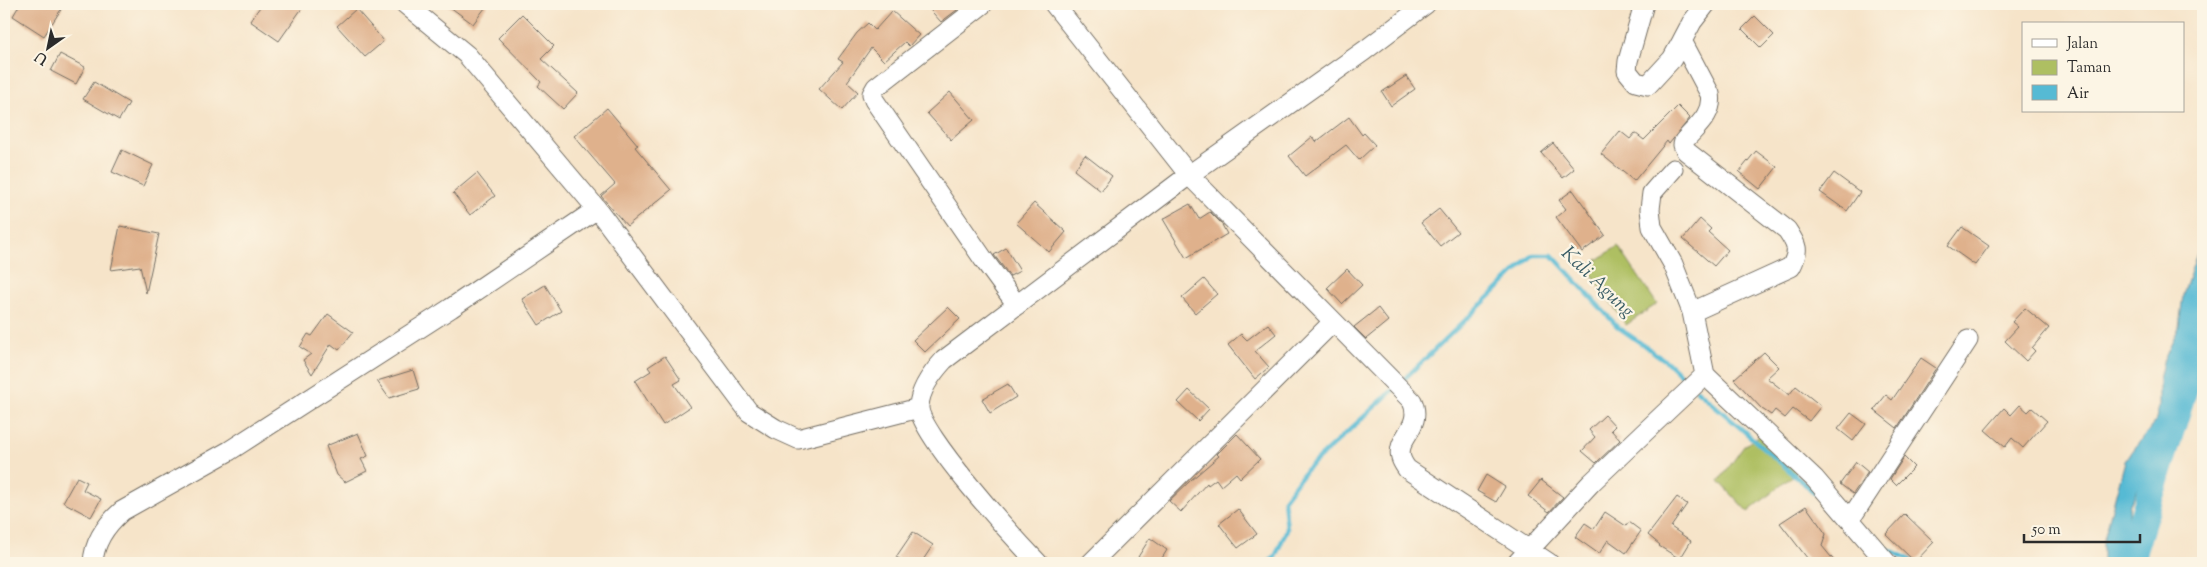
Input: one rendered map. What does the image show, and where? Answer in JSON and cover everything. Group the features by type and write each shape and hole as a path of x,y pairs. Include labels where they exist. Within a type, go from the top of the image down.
{"street":[{"path":"405,4 467,55 598,209 749,412 776,429 798,439 918,408"},
{"path":"983,4 876,87 872,94 874,100 1017,305"},
{"path":"1054,4 1188,175 1412,401 1416,411 1416,418 1402,445 1400,457 1407,469 1523,557 1549,563"},
{"path":"1038,563 997,520 951,463 926,426 918,408 930,378 944,360 1188,175 1364,51 1426,4"},
{"path":"1644,4 1627,70 1636,82 1648,85 1672,59 1692,22 1706,4"},
{"path":"1682,41 1710,94 1712,104 1709,111 1684,141 1683,145 1686,151 1787,230 1796,244 1797,255 1791,266 1692,312"},
{"path":"1673,169 1652,193 1650,209 1652,227 1673,264 1692,312 1703,378 1729,396 1815,479 1884,559"},
{"path":"93,563 99,540 108,523 122,511 229,451 443,313 598,209"},
{"path":"1091,563 1332,322"},
{"path":"1854,522 1968,340"},
{"path":"1523,557 1591,483 1703,378"}],"green space":[{"path":"1618,246 1657,304 1626,325 1587,267"},
{"path":"1764,432 1801,469 1748,512 1719,481 1744,446"}],"water":[{"path":"2203,235 2203,343 2186,370 2179,388 2166,406 2151,464 2129,506 2130,542 2119,563 2103,563 2103,542 2125,461 2155,422 2159,407 2159,379 2163,362 2179,327 2183,295"}],"building":[{"path":"20,4 55,4 62,8 44,36 13,16"},
{"path":"262,4 305,4 279,41 250,21"},
{"path":"446,4 488,4 473,24"},
{"path":"925,4 965,4 941,22"},
{"path":"356,9 384,41 365,57 337,26"},
{"path":"892,11 919,35 909,46 905,42 884,61 871,48 847,82 858,92 842,110 819,89 843,62 838,59 857,33 868,23 875,30"},
{"path":"522,14 554,46 541,59 578,93 563,109 538,86 541,82 498,38"},
{"path":"1755,16 1774,35 1761,48 1742,29"},
{"path":"60,54 85,67 76,84 51,71"},
{"path":"1406,76 1415,89 1391,106 1382,92"},
{"path":"94,82 129,103 119,120 83,99"},
{"path":"950,92 974,120 951,140 927,113"},
{"path":"1678,106 1690,118 1669,144 1667,141 1634,181 1601,154 1620,131 1630,139 1635,133 1644,140"},
{"path":"607,108 638,145 635,147 671,190 627,226 601,196 615,184 574,136"},
{"path":"1349,117 1362,135 1364,133 1375,145 1359,160 1346,145 1305,176 1289,156 1312,137 1316,142"},
{"path":"1553,143 1574,169 1563,178 1541,153"},
{"path":"122,150 153,165 143,186 112,172"},
{"path":"1756,151 1777,167 1760,189 1739,172"},
{"path":"1085,155 1112,176 1101,191 1074,170"},
{"path":"477,173 495,196 470,215 453,193"},
{"path":"1834,173 1860,192 1847,211 1820,192"},
{"path":"1573,190 1605,235 1582,252 1556,217 1566,209 1559,200"},
{"path":"1034,203 1066,232 1049,252 1016,223"},
{"path":"1190,204 1199,219 1210,212 1221,223 1227,234 1186,258 1163,219"},
{"path":"1439,209 1458,232 1440,246 1421,223"},
{"path":"1700,219 1711,229 1708,232 1728,250 1714,266 1683,239"},
{"path":"120,226 159,234 146,293 140,266 111,270"},
{"path":"1962,227 1989,246 1975,265 1948,246"},
{"path":"1006,248 1020,271 1010,276 994,255"},
{"path":"1347,269 1362,285 1342,304 1327,288"},
{"path":"1204,279 1217,294 1195,313 1182,298"},
{"path":"545,285 561,311 539,325 522,299"},
{"path":"948,307 960,319 925,352 913,340"},
{"path":"1378,308 1388,321 1366,339 1354,327"},
{"path":"2025,308 2049,328 2032,348 2035,351 2026,361 2005,341 2018,327 2012,322"},
{"path":"328,314 353,332 339,350 331,344 312,374 303,360 311,354 300,347 308,334 312,336"},
{"path":"1268,324 1276,334 1255,351 1269,367 1255,379 1228,345 1241,334 1247,340"},
{"path":"1764,352 1779,367 1767,378 1789,395 1796,386 1821,406 1809,421 1793,409 1785,418 1775,410 1771,415 1762,409 1734,379"},
{"path":"665,356 681,380 674,384 690,407 663,425 635,381 651,371 648,367"},
{"path":"1921,358 1936,368 1897,428 1874,410 1886,395 1892,400"},
{"path":"413,370 419,389 389,398 377,381"},
{"path":"1008,384 1016,397 990,413 982,399"},
{"path":"1189,390 1209,409 1198,421 1178,402"},
{"path":"2020,405 2028,412 2032,408 2047,421 2023,448 2012,438 2005,447 1985,430 2004,408 2011,415"},
{"path":"1851,413 1866,424 1853,441 1838,429"},
{"path":"1605,415 1615,426 1611,430 1620,440 1596,463 1582,451 1595,437 1589,430"},
{"path":"358,433 368,456 361,459 367,471 345,482 337,475 326,446"},
{"path":"1237,434 1260,459 1240,478 1236,473 1221,486 1216,479 1208,485 1207,483 1181,512 1169,501 1219,456 1217,454"},
{"path":"1904,457 1914,467 1896,485 1890,479"},
{"path":"1856,462 1868,472 1853,494 1840,484"},
{"path":"1486,475 1505,487 1496,502 1477,491"},
{"path":"77,477 87,482 83,490 101,499 91,517 63,502"},
{"path":"1541,480 1563,497 1549,512 1528,496"},
{"path":"1677,497 1687,504 1671,527 1691,541 1680,559 1659,546 1648,535"},
{"path":"1806,506 1826,534 1822,546 1836,563 1811,563 1780,523"},
{"path":"1238,509 1257,534 1238,548 1219,524"},
{"path":"1605,512 1626,526 1629,522 1641,531 1626,553 1608,540 1599,554 1575,537 1585,523 1594,529"},
{"path":"1905,514 1934,542 1915,562 1886,534"},
{"path":"913,532 933,545 921,563 907,563 896,557"},
{"path":"1150,538 1167,550 1159,563 1148,563 1138,557"}],"waterway":[{"name":"Kali Agung","path":"1401,382 1533,255 1552,255 1618,327 1666,361 1689,383"},
{"path":"2129,563 2203,327"},
{"name":"Kali Agung","path":"1268,563 1275,557 1287,529 1284,499 1306,470 1394,389"},
{"name":"Kali Agung","path":"1697,390 1815,493"},
{"name":"Kali Agung","path":"1883,547 1917,563"}]}
